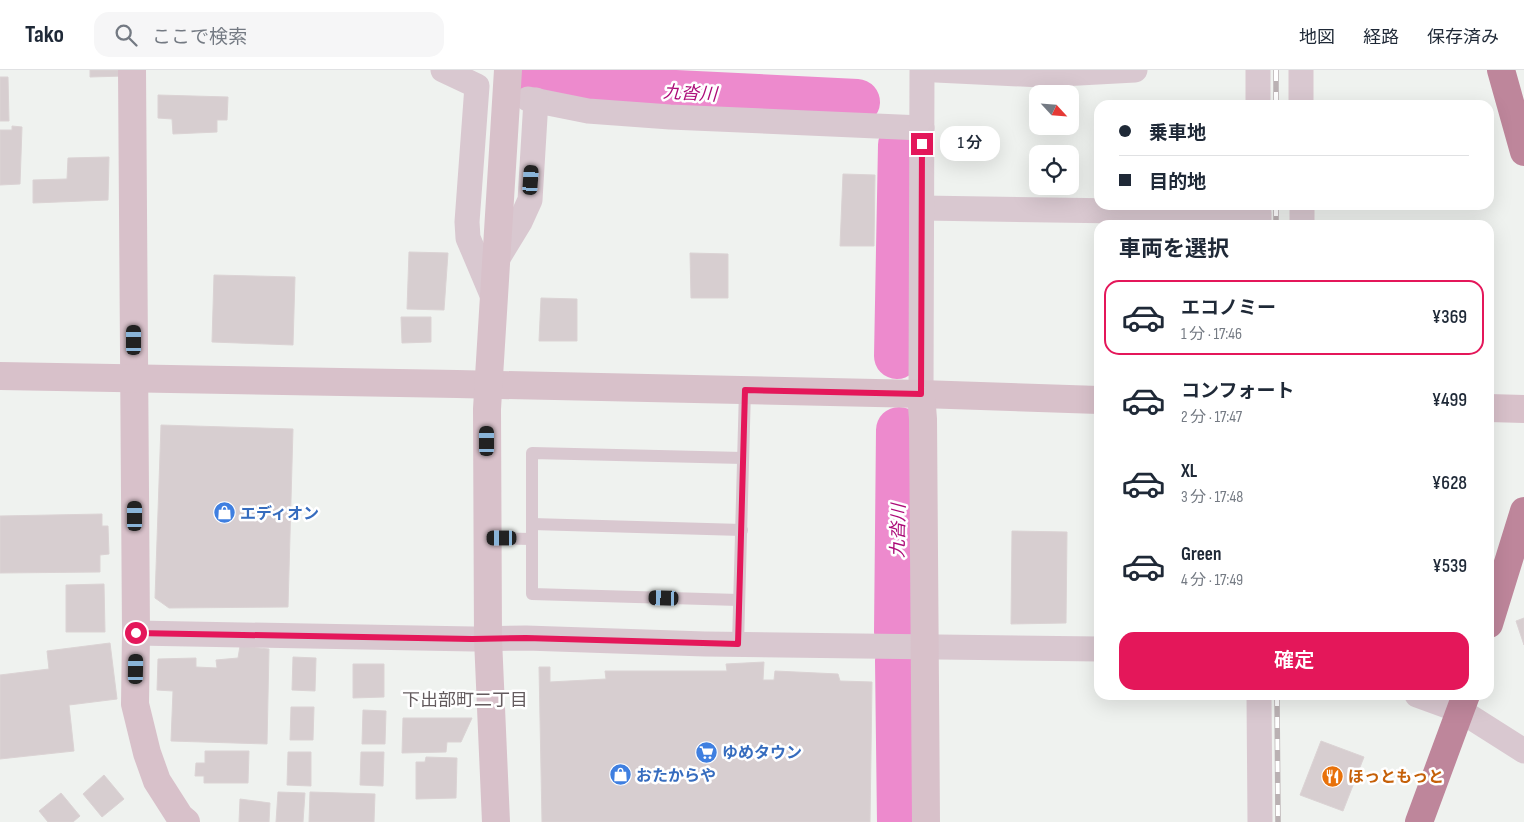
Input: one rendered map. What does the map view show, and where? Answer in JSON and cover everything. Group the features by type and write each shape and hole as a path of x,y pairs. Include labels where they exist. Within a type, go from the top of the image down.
{"highway":[{"path":"1501,70 1524,152"},
{"path":"1494,608 1524,511"},
{"path":"1419,822 1463,703"}],"street":[{"path":"132,70 135,704 147,753 157,781 180,817 186,822"},
{"path":"443,70 588,111 670,117 922,128"},
{"path":"922,70 921,394 923,419 926,822"},
{"path":"936,70 1042,75 1135,70"},
{"path":"1258,70 1258,100"},
{"path":"1297,71 1300,100"},
{"path":"496,822 488,639 487,384 508,88"},
{"path":"493,297 468,238 466,222 508,88"},
{"path":"922,208 1259,214"},
{"path":"0,376 487,384 1094,400"},
{"path":"1494,408 1524,409"},
{"path":"136,633 1094,649"},
{"path":"1259,700 1260,822"},
{"path":"1446,700 1463,703 1524,751"}],"lane":[{"path":"738,644 745,390"},
{"path":"740,600 532,594 532,453 743,458"},
{"path":"532,524 742,530"},
{"path":"487,538 532,539"}],"building":[{"path":"90,70 124,70 124,76 90,77"},
{"path":"0,77 8,77 9,121 0,121"},
{"path":"158,95 228,97 227,120 217,120 217,132 173,134 172,119 158,118"},
{"path":"12,126 22,127 20,184 0,185 0,130 12,130"},
{"path":"109,157 108,200 33,203 33,180 67,179 68,158"},
{"path":"843,174 875,175 874,246 840,246"},
{"path":"409,252 448,253 444,310 407,309"},
{"path":"690,253 728,254 728,298 691,298"},
{"path":"214,275 295,277 293,345 212,342"},
{"path":"541,298 577,299 577,341 539,341"},
{"path":"401,317 431,317 431,342 402,343"},
{"name":"エディオン","path":"161,425 293,429 288,607 169,608 155,598"},
{"path":"102,514 102,526 108,526 109,554 100,555 100,572 0,573 0,516"},
{"path":"1012,531 1067,532 1066,623 1011,624"},
{"path":"104,584 105,632 66,632 66,585"},
{"path":"1524,618 1524,645 1516,621"},
{"path":"110,643 117,699 69,705 74,751 0,759 0,675 49,669 47,651"},
{"path":"240,646 269,649 267,744 171,741 173,691 157,690 158,659 196,658 196,667 217,668 216,660 238,658"},
{"path":"293,657 316,658 315,691 292,690"},
{"name":"ゆめタウン","path":"764,662 763,680 774,680 775,671 838,674 840,681 872,682 870,822 542,822 539,667 550,667 550,682 606,679 605,671 727,671 726,664"},
{"path":"353,664 384,664 384,697 353,698"},
{"path":"291,707 314,707 313,740 290,740"},
{"path":"363,710 386,711 385,744 362,744"},
{"path":"403,718 472,718 461,742 447,742 446,752 402,753"},
{"name":"ほっともっと","path":"1321,741 1364,757 1343,811 1300,795"},
{"path":"205,751 249,751 248,783 204,783 204,776 195,776 196,763 205,763"},
{"path":"288,752 311,752 311,786 287,785"},
{"path":"361,752 384,752 383,786 360,785"},
{"path":"426,757 457,758 456,798 416,799 416,762 425,762"},
{"path":"104,775 124,799 102,817 83,794"},
{"path":"278,792 305,793 303,822 276,822"},
{"path":"310,792 375,794 374,822 309,822"},
{"path":"61,793 80,816 73,822 48,822 39,811"},
{"path":"240,799 270,803 269,822 239,822"}],"waterway":[{"name":"九沓川","path":"525,70 615,90 857,102"},
{"name":"九沓川","path":"897,356 901,145"},
{"name":"九沓川","path":"897,632 899,430"},
{"name":"九沓川","path":"898,661 900,822"}],"railway":[{"path":"1276,70 1276,100"},
{"path":"1276,210 1276,220"},
{"path":"1277,700 1278,822"}],"place":[{"name":"エディオン","path":"224,513"},
{"name":"ゆめタウン","path":"706,752"},
{"name":"おたからや","path":"620,775"},
{"name":"ほっともっと","path":"1332,776"}],"district":[{"name":"下出部町二丁目","path":"465,700"}],"route":[{"path":"136,633 472,639 526,638 738,644 745,390 921,394 922,144"}]}
